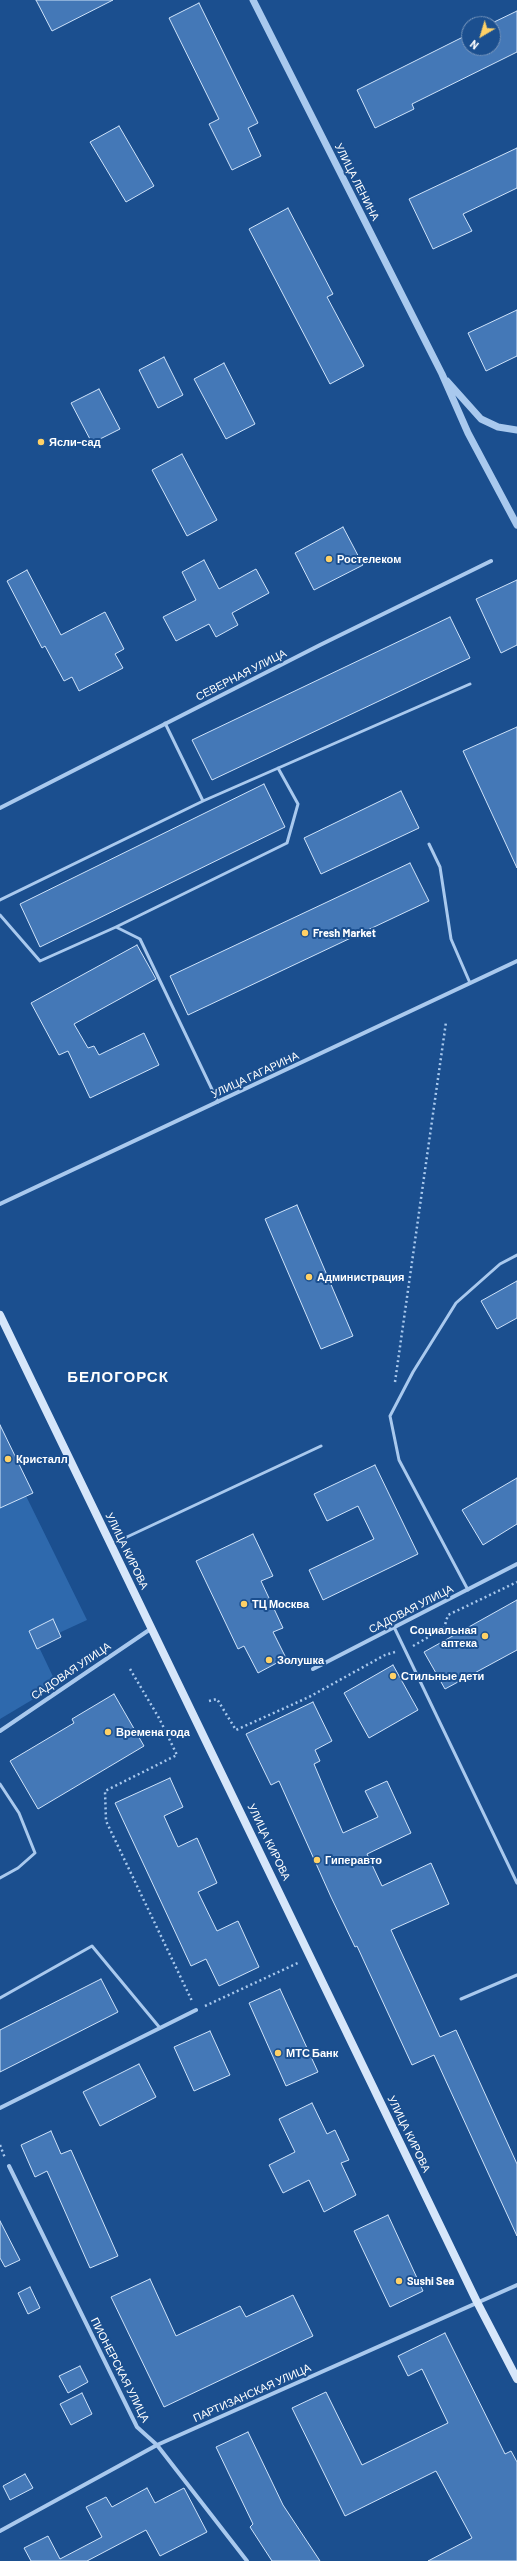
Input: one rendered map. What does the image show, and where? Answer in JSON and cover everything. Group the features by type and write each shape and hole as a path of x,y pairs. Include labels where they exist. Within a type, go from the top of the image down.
{"main road":[{"name":"УЛИЦА КИРОВА","path":"0,1315 153,1627 477,2302 517,2379"}],"street":[{"name":"УЛИЦА ЛЕНИНА","path":"253,0 442,374 468,434 517,525"},
{"name":"УЛИЦА ЛЕНИНА","path":"442,374 481,419 498,427 517,430"},
{"name":"СЕВЕРНАЯ УЛИЦА","path":"0,808 491,561"},
{"name":"УЛИЦА ГАГАРИНА","path":"0,1204 517,961"},
{"name":"САДОВАЯ УЛИЦА","path":"313,1669 517,1564"},
{"name":"САДОВАЯ УЛИЦА","path":"0,1731 153,1627"},
{"path":"0,2108 196,2010"},
{"name":"ПИОНЕРСКАЯ УЛИЦА","path":"9,2166 137,2427 157,2446 247,2561"},
{"name":"ПАРТИЗАНСКАЯ УЛИЦА","path":"0,2531 157,2446 517,2285"}],"lane":[{"path":"0,900 203,801 470,684"},
{"path":"166,724 203,801"},
{"path":"0,915 40,961 116,927 287,844 298,804 278,768"},
{"path":"429,844 440,867 451,939 470,983"},
{"path":"116,927 140,940 218,1102"},
{"path":"468,1590 400,1460 390,1416 413,1372 456,1303 500,1264 517,1255"},
{"path":"112,1544 322,1446"},
{"path":"394,1627 406,1649 517,1883"},
{"path":"0,1784 19,1812 35,1853 18,1868 0,1878"},
{"path":"0,1998 92,1946 160,2028"},
{"path":"461,1999 517,1975"}],"path":[{"path":"395,1384 446,1022"},
{"path":"209,1701 216,1699 236,1730 309,1697 385,1655 406,1649 444,1628 448,1615 517,1582"},
{"path":"130,1669 160,1718 177,1755 106,1791 106,1821 196,2010 312,1957"}],"shaded area":[{"path":"0,1443 87,1620 37,1643 57,1685 0,1719"}],"building":[{"path":"36,0 113,0 52,31"},
{"path":"199,3 258,123 248,128 261,156 232,170 209,124 219,119 169,18"},
{"path":"517,11 517,52 412,104 414,109 375,128 357,90 461,38 461,56 501,56 501,19"},
{"path":"119,126 154,186 126,202 90,142"},
{"path":"517,148 517,188 463,214 472,231 433,249 409,199"},
{"path":"288,208 333,294 327,297 364,366 330,384 249,229"},
{"path":"517,310 517,356 486,371 468,333"},
{"path":"164,357 183,395 158,408 139,370"},
{"path":"224,363 255,424 226,439 194,379"},
{"path":"99,389 120,429 92,443 71,403"},
{"path":"182,454 217,520 187,536 152,470"},
{"name":"Ростелеком","path":"343,527 363,565 314,590 295,553"},
{"path":"204,560 219,589 256,569 269,593 232,613 238,625 216,637 209,624 176,641 163,617 196,600 182,572"},
{"path":"27,570 61,635 105,612 124,649 115,654 123,668 79,691 72,677 64,681 45,646 42,648 7,581"},
{"path":"517,580 517,645 501,653 476,599"},
{"path":"450,617 470,658 212,780 192,740"},
{"path":"517,727 517,868 463,751"},
{"path":"264,784 285,827 40,947 20,904"},
{"path":"401,791 419,828 321,874 304,838"},
{"path":"410,863 429,901 188,1015 170,976"},
{"path":"137,945 156,979 74,1024 88,1048 94,1046 99,1055 144,1033 159,1065 90,1098 68,1051 59,1055 31,1003"},
{"name":"Администрация","path":"297,1205 353,1336 321,1349 265,1219"},
{"path":"517,1281 517,1318 497,1329 481,1301"},
{"name":"Кристалл","path":"0,1425 33,1493 0,1508"},
{"path":"375,1465 418,1554 323,1600 309,1570 374,1539 358,1506 327,1521 314,1494"},
{"path":"517,1478 517,1524 483,1545 462,1510"},
{"name":"ТЦ Москва","path":"253,1534 273,1576 261,1581 283,1628 273,1632 286,1658 258,1673 244,1646 238,1649 196,1561"},
{"path":"517,1600 517,1650 445,1689 424,1652"},
{"path":"53,1619 61,1637 37,1649 29,1631"},
{"path":"393,1665 418,1710 369,1738 344,1693"},
{"path":"114,1694 144,1746 38,1809 10,1761 74,1723 72,1719"},
{"path":"313,1702 332,1741 315,1750 320,1761 314,1764 343,1833 378,1817 365,1791 387,1781 411,1833 367,1854 382,1886 431,1863 449,1904 391,1930 440,2037 456,2030 517,2164 517,2236 434,2055 412,2065 357,1946 355,1947 331,1897 279,1781 271,1785 246,1734"},
{"path":"170,1778 183,1807 164,1816 178,1847 197,1838 217,1883 198,1892 217,1931 238,1921 259,1967 219,1986 206,1959 191,1966 115,1803"},
{"path":"101,1979 118,2012 0,2072 0,2030"},
{"path":"280,1989 318,2072 286,2086 249,2003"},
{"path":"210,2031 230,2075 194,2091 174,2047"},
{"path":"139,2064 156,2097 100,2126 83,2092"},
{"path":"312,2103 327,2134 335,2130 349,2160 341,2163 356,2195 324,2212 309,2180 283,2193 269,2165 295,2152 279,2119"},
{"path":"51,2131 61,2154 71,2150 118,2256 90,2268 47,2171 35,2177 21,2145"},
{"path":"388,2215 423,2291 390,2307 354,2231"},
{"path":"0,2221 20,2260 5,2267 0,2258"},
{"path":"150,2279 176,2336 240,2306 246,2317 293,2295 313,2336 164,2407 111,2297"},
{"path":"30,2287 40,2308 28,2314 18,2293"},
{"path":"445,2333 505,2454 511,2451 517,2462 517,2561 428,2561 472,2538 436,2471 345,2516 292,2408 326,2392 362,2465 448,2423 422,2369 408,2376 398,2356"},
{"path":"80,2366 88,2382 68,2393 59,2376"},
{"path":"82,2393 92,2414 71,2425 60,2404"},
{"path":"248,2432 283,2505 320,2561 272,2561 250,2527 253,2524 216,2447"},
{"path":"25,2474 33,2488 10,2500 3,2486"},
{"path":"147,2488 155,2503 184,2488 207,2532 160,2556 146,2530 87,2561 31,2561 24,2548 48,2536 60,2559 102,2537 86,2507 106,2497 112,2507"}],"place":[{"name":"Ясли-сад","path":"41,442"},
{"name":"Ростелеком","path":"329,559"},
{"name":"Fresh Market","path":"305,933"},
{"name":"Администрация","path":"309,1277"},
{"name":"Кристалл","path":"8,1459"},
{"name":"ТЦ Москва","path":"244,1604"},
{"name":"Социальная аптека","path":"485,1636"},
{"name":"Золушка","path":"269,1660"},
{"name":"Стильные дети","path":"393,1676"},
{"name":"Времена года","path":"108,1732"},
{"name":"Гиперавто","path":"317,1860"},
{"name":"МТС Банк","path":"278,2053"},
{"name":"Sushi Sea","path":"399,2281"}],"district":[{"name":"БЕЛОГОРСК","path":"118,1377"}]}
